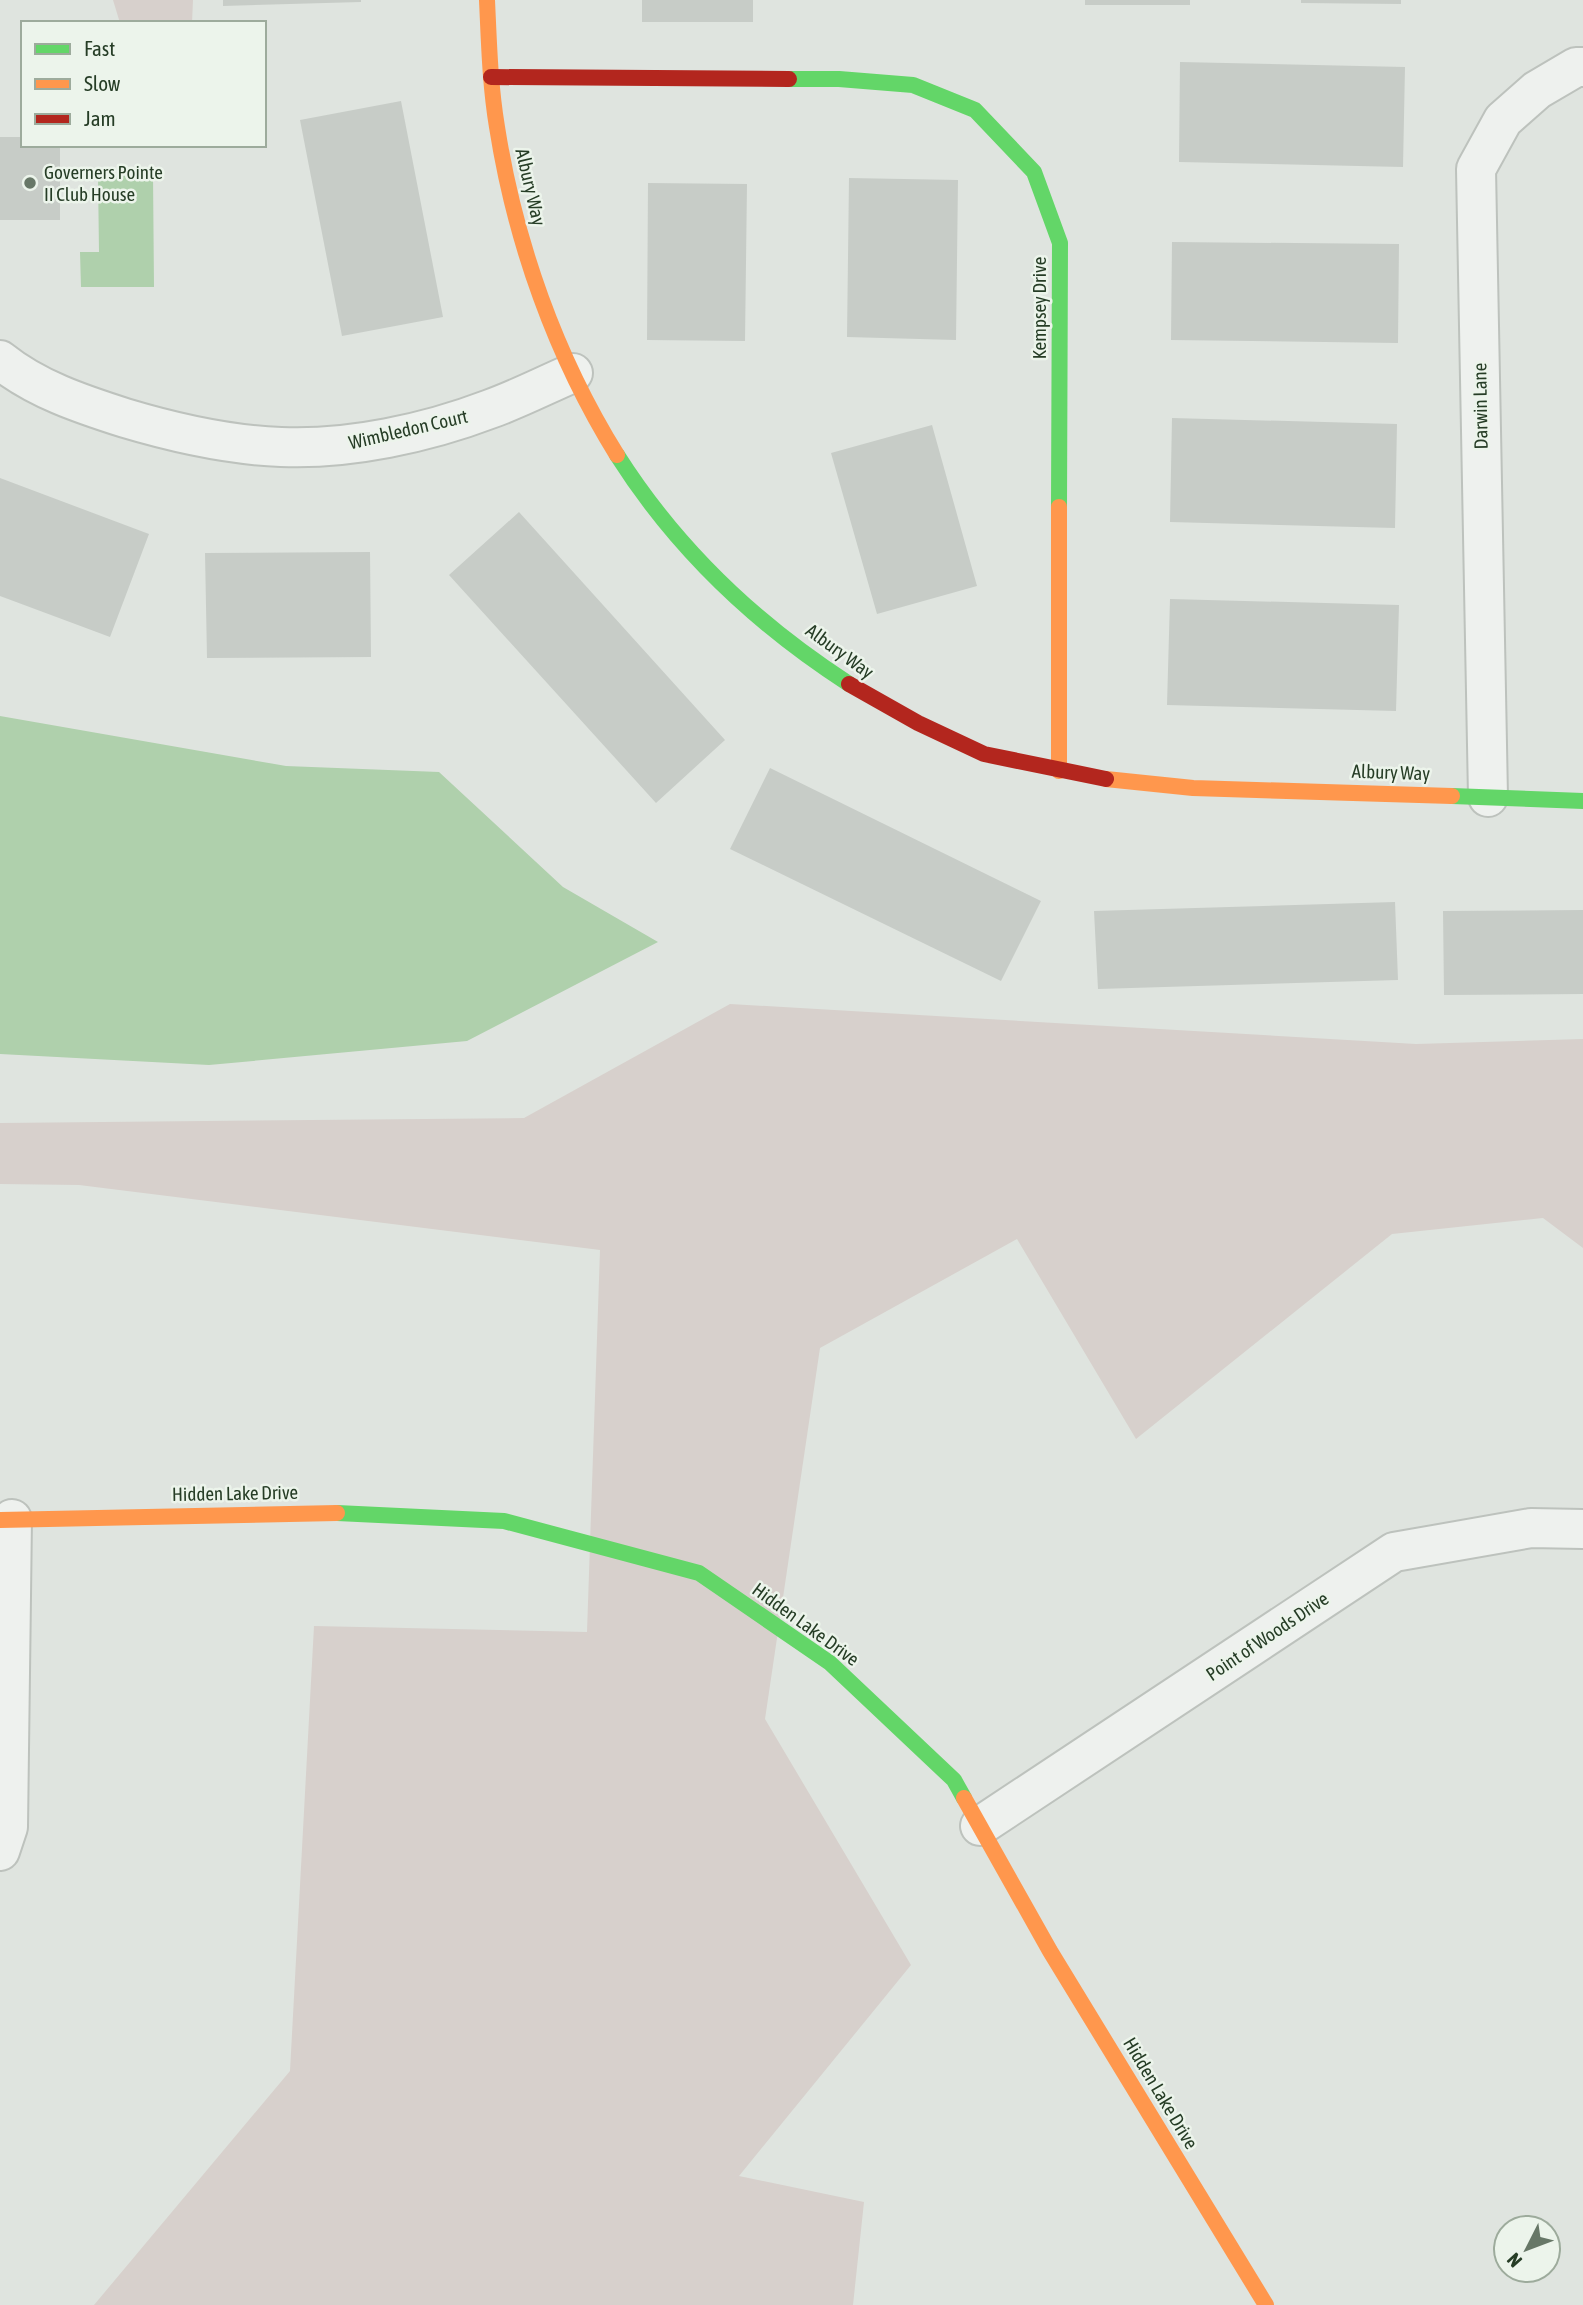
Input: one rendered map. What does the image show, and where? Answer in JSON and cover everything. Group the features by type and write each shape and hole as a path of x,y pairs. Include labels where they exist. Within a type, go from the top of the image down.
{"street":[{"name":"Albury Way","path":"487,0 491,77 500,143 518,230 573,373 602,429 639,489 676,535 767,623 817,662 867,697 984,755 1059,771 1152,785 1583,802"},
{"name":"Darwin Lane","path":"1488,797 1476,169 1503,120 1537,90 1576,67 1583,67"},
{"name":"Kempsey Drive","path":"491,77 839,79 913,85 975,110 1034,172 1060,243 1059,771"},
{"name":"Wimbledon Court","path":"0,360 71,401 206,439 281,447 341,445 405,434 489,410 573,373"},
{"name":"Hidden Lake Drive","path":"6,1519 316,1512 504,1521 699,1573 830,1664 954,1780 1050,1951 1266,2305"},
{"path":"0,1851 8,1827 6,1519"},
{"name":"Point of Woods Drive","path":"981,1826 1394,1552 1531,1528 1583,1529"}],"shaded area":[{"path":"113,0 193,0 192,21 119,21"},
{"path":"153,175 154,287 81,287 80,252 99,252 98,176"},
{"path":"0,716 286,766 439,772 563,887 658,942 467,1041 209,1065 0,1054"},
{"path":"730,1004 1416,1044 1583,1039 1583,1248 1543,1218 1392,1234 1136,1439 1017,1239 820,1348 765,1719 911,1965 739,2176 864,2202 853,2305 94,2305 290,2071 314,1626 587,1632 600,1250 79,1185 0,1184 0,1123 524,1118"}],"building":[{"path":"223,0 361,0 361,2 223,6"},
{"path":"642,0 753,0 753,22 642,22"},
{"path":"1085,0 1190,0 1190,5 1085,5"},
{"path":"1301,0 1401,0 1401,4 1301,3"},
{"path":"1180,62 1405,67 1403,167 1179,162"},
{"path":"401,101 443,317 342,336 300,120"},
{"name":"Governers Pointe II Club House","path":"0,137 21,137 21,147 60,147 60,220 0,220"},
{"path":"849,178 958,180 956,340 847,337"},
{"path":"648,183 747,184 745,341 647,340"},
{"path":"1172,242 1399,244 1398,343 1171,340"},
{"path":"1172,418 1397,424 1395,528 1170,522"},
{"path":"932,425 977,586 877,614 831,453"},
{"path":"0,478 149,534 110,637 0,596"},
{"path":"519,512 725,740 656,803 449,575"},
{"path":"370,552 371,657 207,658 205,553"},
{"path":"1170,599 1399,605 1396,711 1167,705"},
{"path":"770,768 1041,901 1001,981 730,849"},
{"path":"1395,902 1398,980 1098,989 1094,911"},
{"path":"1583,910 1583,994 1444,995 1443,911"}],"traffic: fast":[{"path":"789,79 839,79 913,85 975,110 1034,172 1060,243 1059,507"},
{"path":"617,455 665,522 720,582 782,636 849,684"},
{"path":"1452,796 1583,801"},
{"path":"337,1513 504,1521 699,1573 830,1663 954,1780 964,1798"}],"traffic: slow":[{"path":"487,0 491,80 497,127 515,213 541,297 557,338 575,379 617,455"},
{"path":"1059,507 1059,771"},
{"path":"1106,779 1193,788 1452,796"},
{"path":"0,1520 337,1513"},
{"path":"964,1798 1050,1951 1266,2305"}],"traffic: jam":[{"path":"491,77 789,79"},
{"path":"849,684 918,723 984,754 1106,779"}],"place":[{"name":"Governers Pointe II Club House","path":"30,183"}]}
